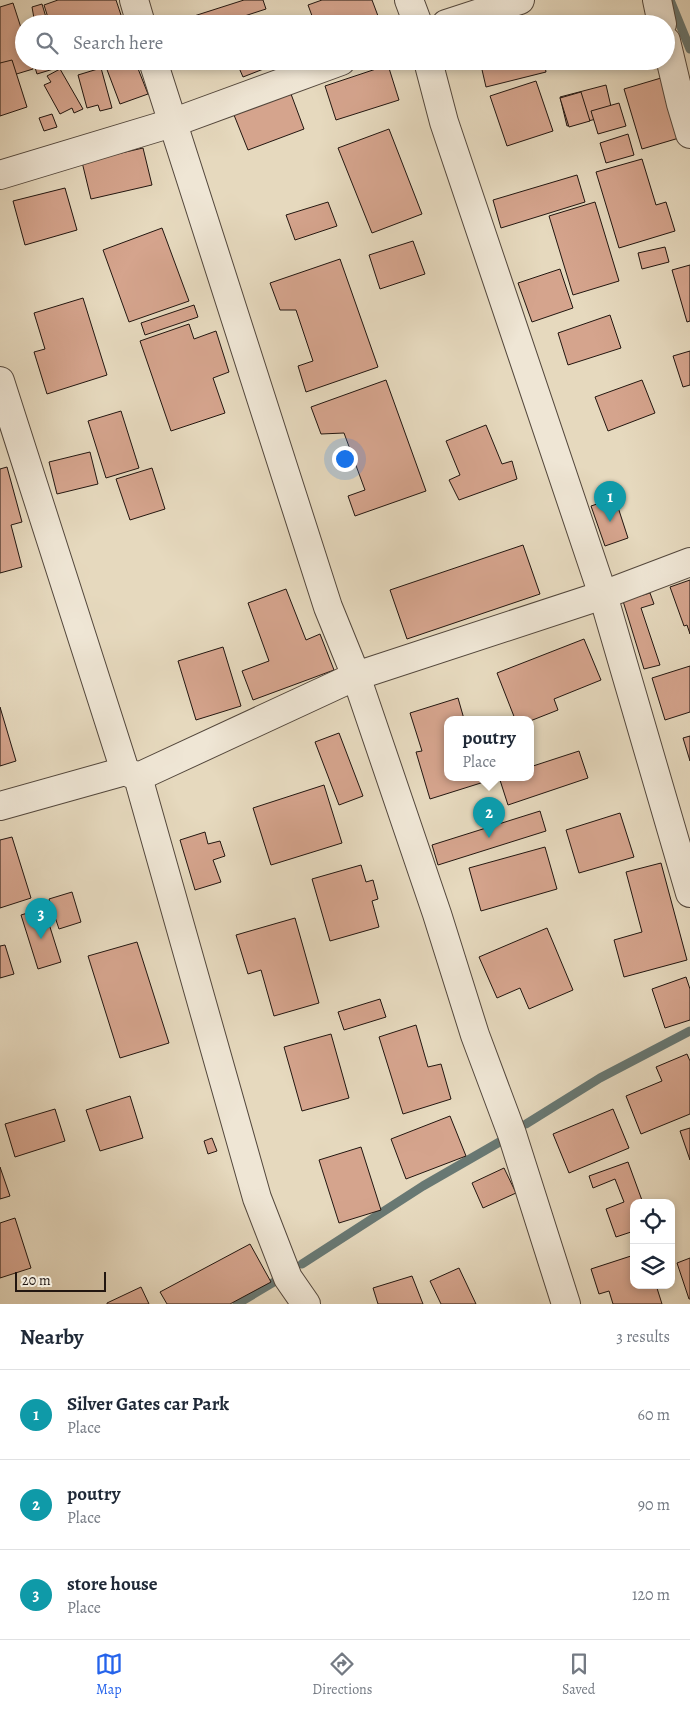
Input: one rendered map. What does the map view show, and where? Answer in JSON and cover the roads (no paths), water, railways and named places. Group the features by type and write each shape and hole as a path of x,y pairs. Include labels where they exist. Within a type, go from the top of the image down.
{"street":[{"path":"134,0 138,15"},
{"path":"409,0 415,15"},
{"path":"474,15 520,0"},
{"path":"657,0 660,15"},
{"path":"156,70 328,607 356,676 434,905 475,1035 512,1134 566,1304"},
{"path":"0,175 172,123 316,70"},
{"path":"430,70 444,122 603,595 690,893"},
{"path":"673,70 690,134"},
{"path":"0,381 131,774 257,1198 288,1278 306,1304"},
{"path":"0,806 131,774 356,676 603,595 690,562"}],"waterway":[{"path":"670,0 690,49"},
{"path":"526,1124 600,1078 690,1031"},
{"path":"302,1264 423,1186 503,1140"},
{"path":"237,1304 279,1279"}],"place":[{"name":"Silver Gates car Park","path":"610,522"},
{"name":"poutry","path":"489,838"},
{"name":"store house","path":"41,939"}]}
